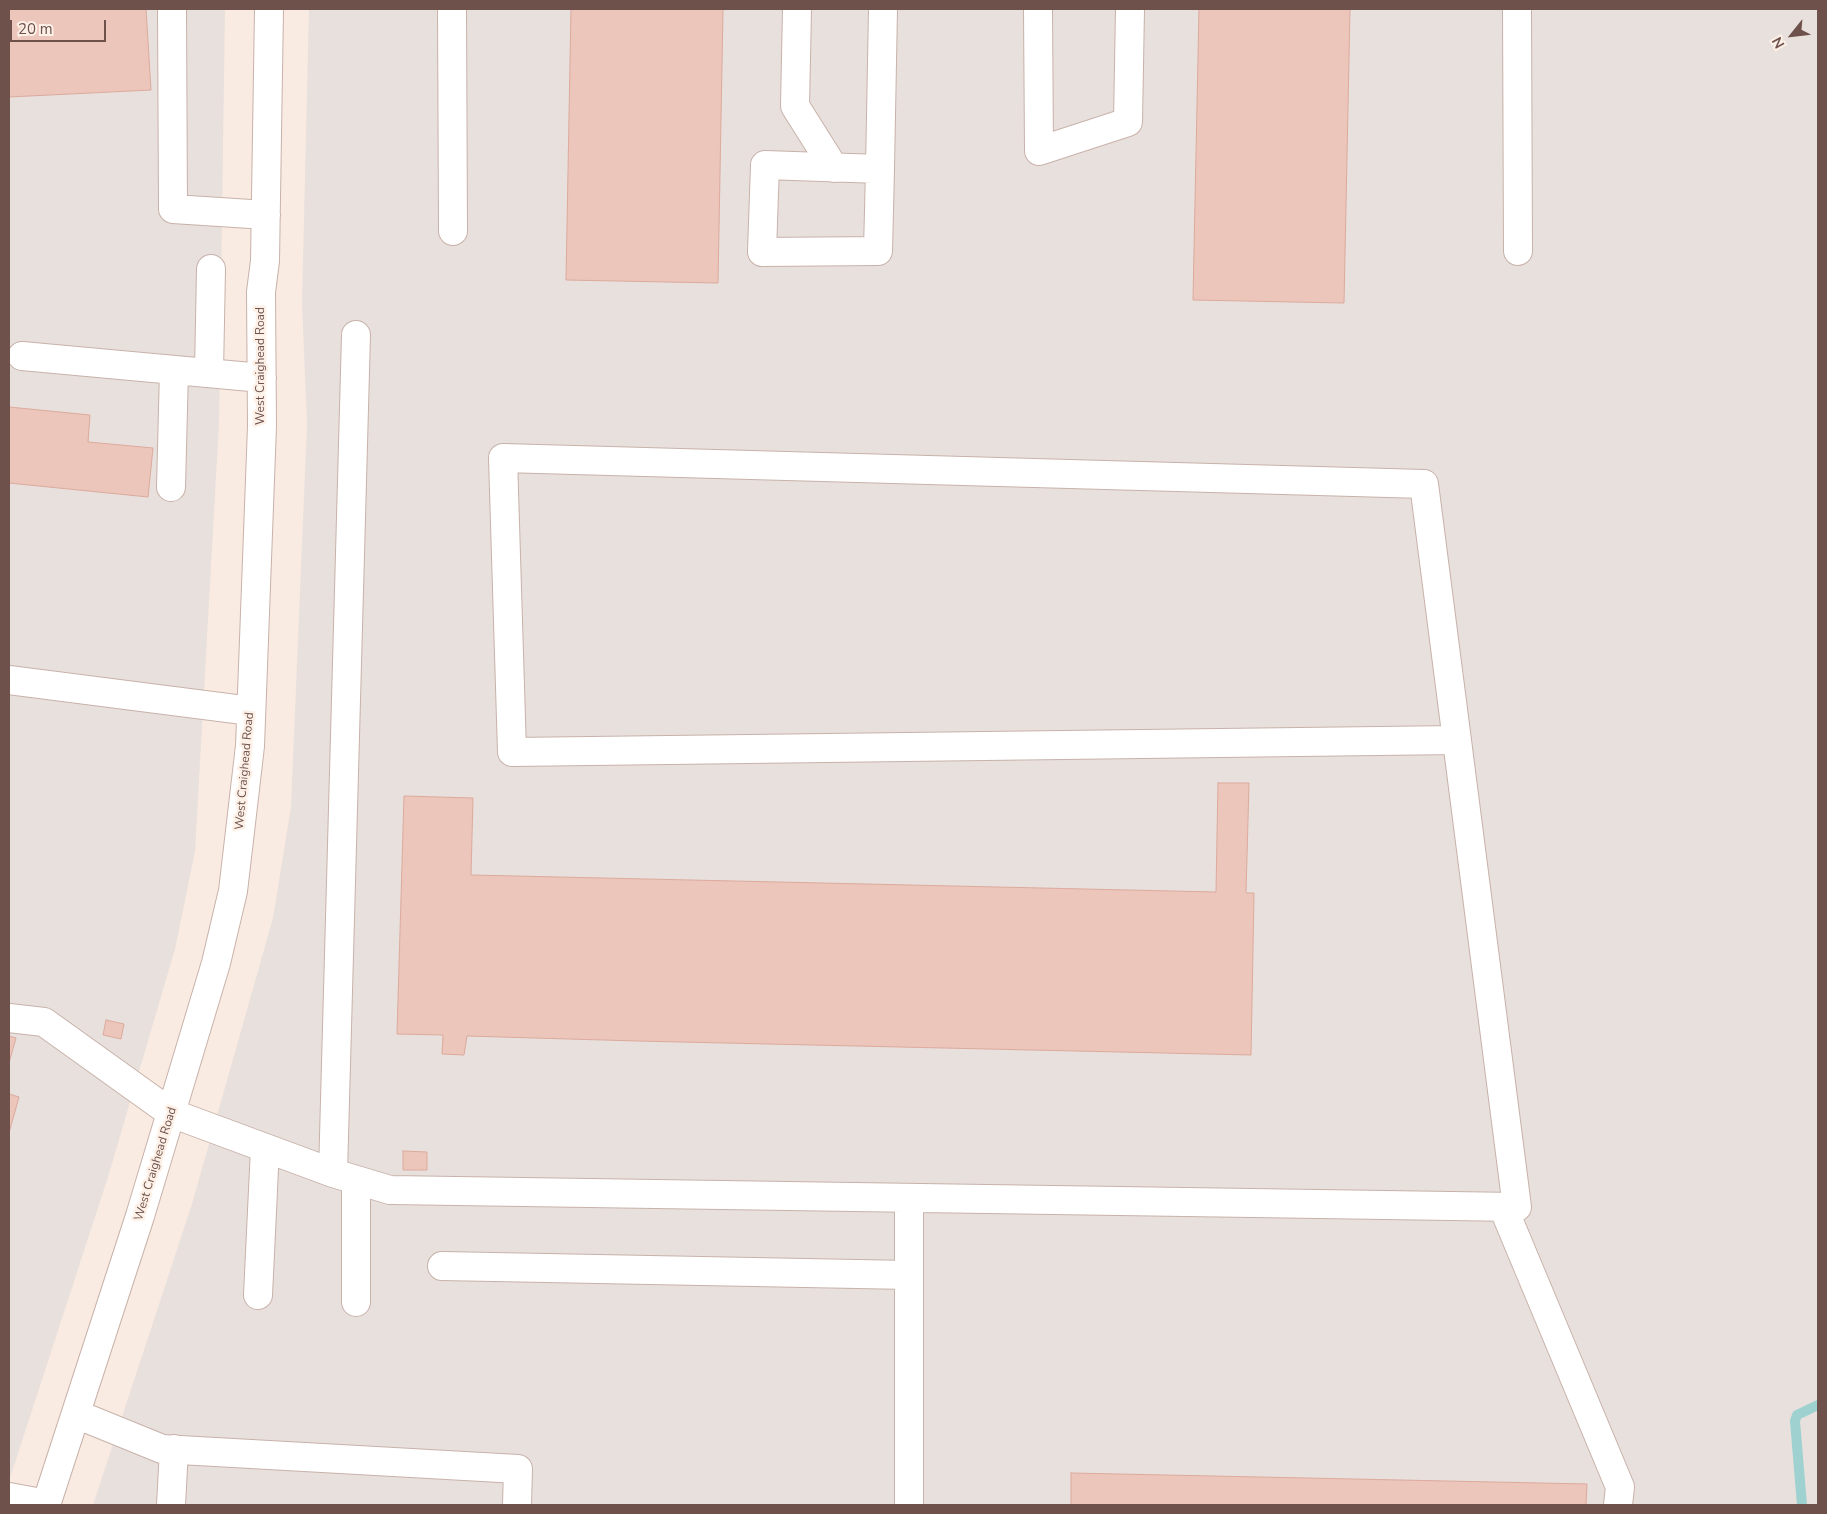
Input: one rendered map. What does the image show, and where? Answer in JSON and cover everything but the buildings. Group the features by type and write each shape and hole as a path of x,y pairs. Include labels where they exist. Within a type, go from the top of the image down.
{"street":[{"path":"172,9 173,210 266,215"},
{"name":"West Craighead Road","path":"46,1504 137,1226 216,963 233,891 250,746 262,426 261,292 265,261 269,9"},
{"path":"452,9 453,231"},
{"path":"797,9 795,106 834,168"},
{"path":"880,170 765,165 762,252 878,250 880,170 883,9"},
{"path":"1038,9 1039,151 1128,122 1130,9"},
{"path":"1517,9 1518,251"},
{"path":"209,373 211,269"},
{"path":"356,335 345,1176 356,1302"},
{"path":"22,356 262,378"},
{"path":"170,487 174,370"},
{"path":"9,1018 44,1022 171,1112 265,1148 390,1190 1517,1207 1457,740 1424,484 503,458 512,752 1457,740"},
{"path":"9,680 251,711"},
{"path":"258,1295 265,1148"},
{"path":"909,1198 909,1505"},
{"path":"1503,1207 1620,1487 1618,1505"},
{"path":"442,1266 909,1275"},
{"path":"76,1414 162,1449 518,1469 517,1505"},
{"path":"171,1505 174,1449"},
{"path":"9,1497 46,1504"}],"shaded area":[{"path":"9,9 225,9 219,423 195,851 175,949 108,1177 9,1481"},
{"path":"309,9 1818,9 1818,1505 93,1505 192,1204 273,918 291,807 307,424 302,303"}],"waterway":[{"path":"1802,1505 1795,1421 1797,1415 1818,1405"}]}
